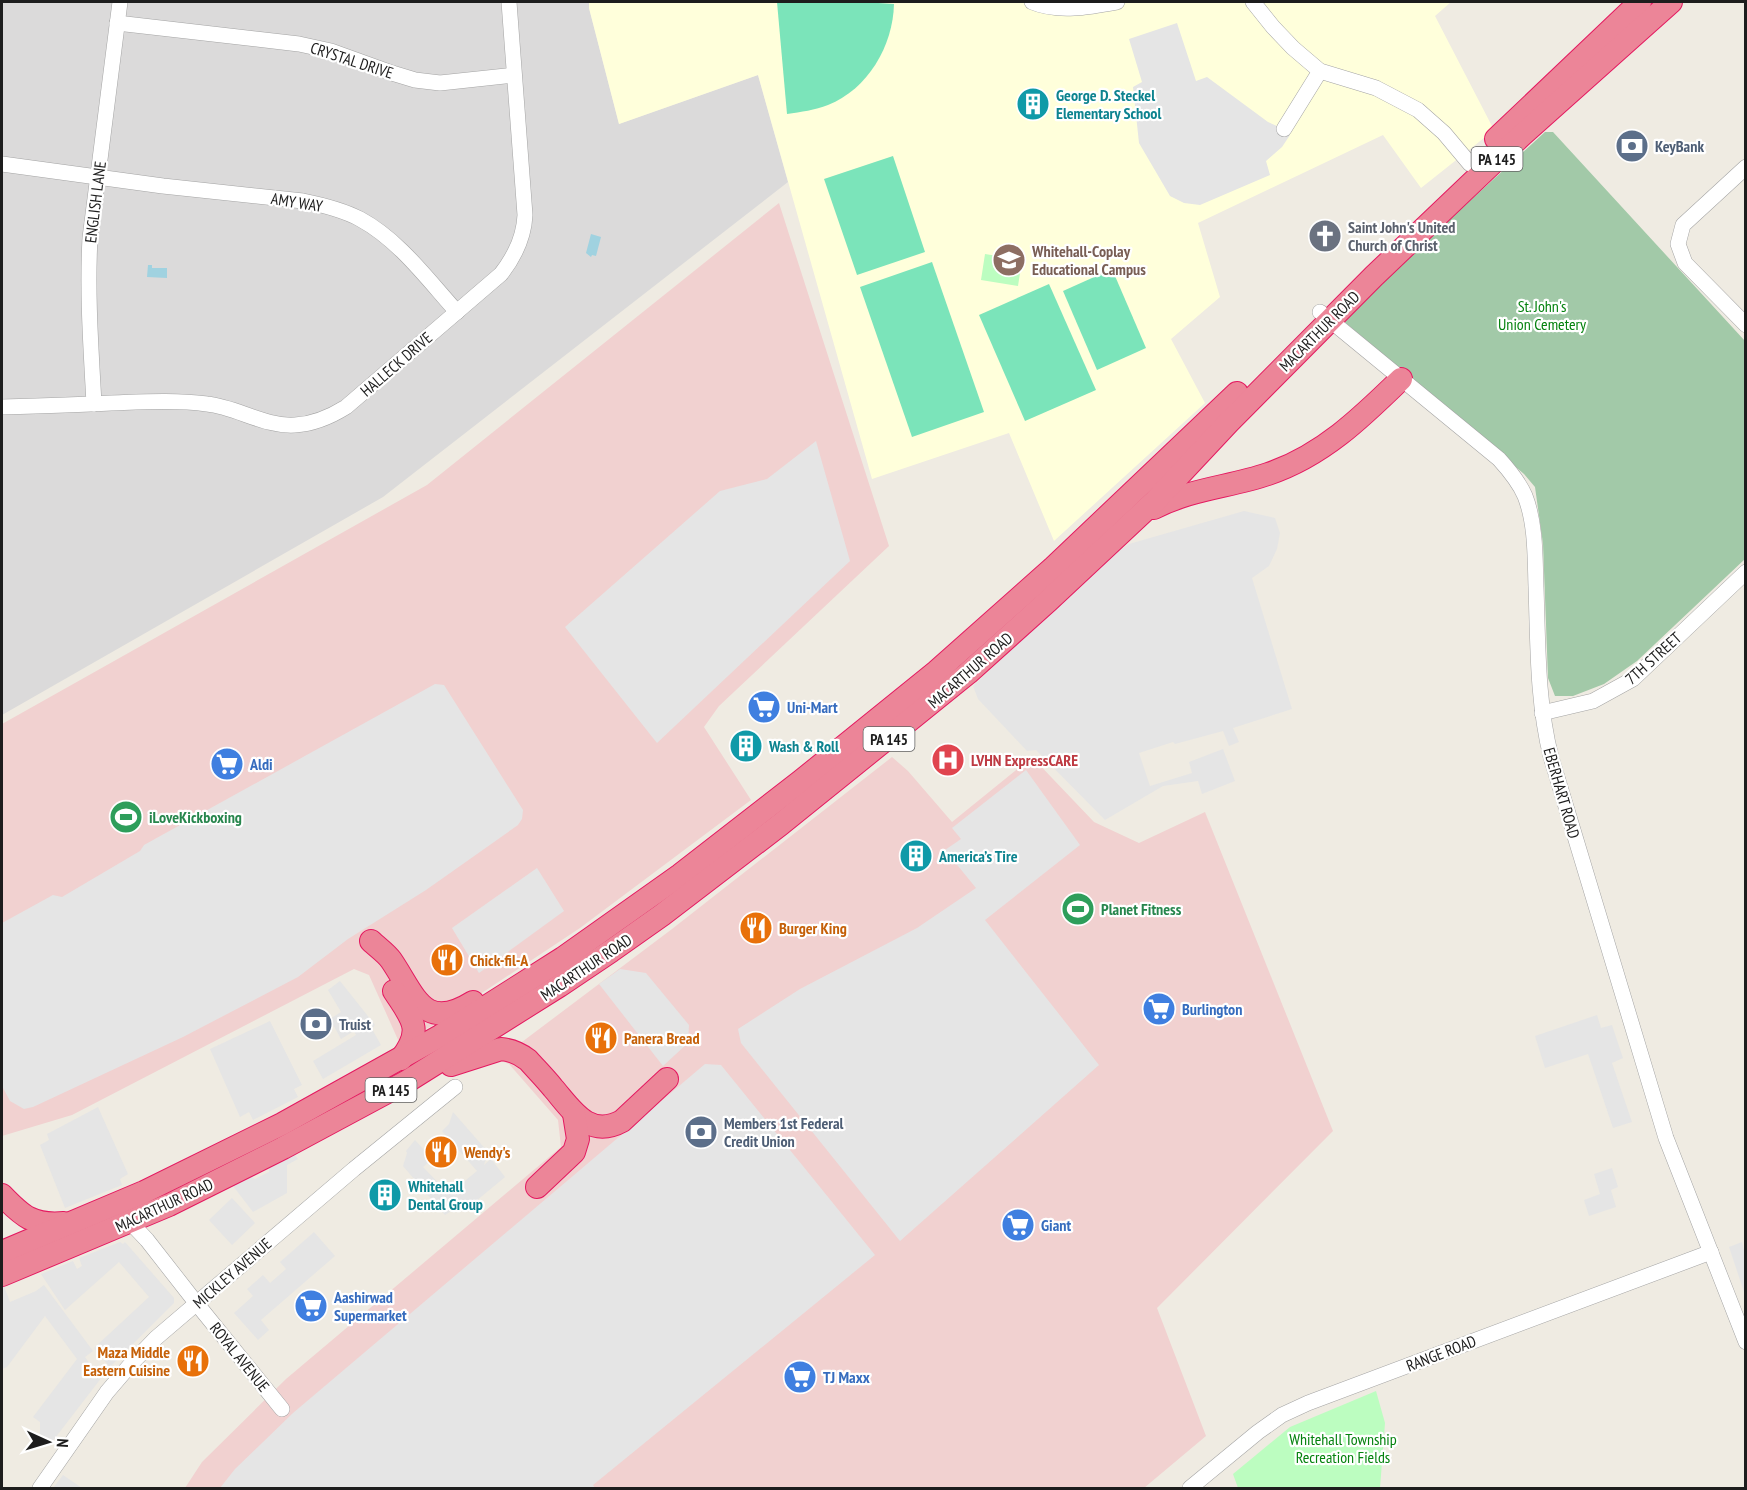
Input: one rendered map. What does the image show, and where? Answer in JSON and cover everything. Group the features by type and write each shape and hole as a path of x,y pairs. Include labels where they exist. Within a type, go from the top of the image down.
{"highway":[{"name":"MACARTHUR ROAD","path":"2,1275 130,1222 196,1191 284,1148 426,1070 611,951 781,824 968,673 1126,528 1187,468 1324,316 1470,164 1640,2"},
{"name":"MACARTHUR ROAD","path":"2,1252 144,1192 328,1100 401,1059 563,958 680,875 937,671 1054,567 1324,316 1382,268 1513,143 1671,2"},
{"path":"1126,528 1168,500 1269,474 1294,463 1341,435 1401,380"},
{"path":"401,1059 413,1040 414,1027 378,964 371,941 389,957 417,1002 434,1013 454,1012 503,985 526,981"},
{"path":"426,1070 452,1065 501,1049 519,1053 528,1059 574,1114 597,1127 616,1124 667,1079"},
{"path":"537,1187 574,1152 578,1139 574,1114"},
{"path":"2,1195 20,1213 31,1220 51,1224 74,1222"}],"street":[{"name":"ENGLISH LANE","path":"94,404 88,302 90,238 120,2"},
{"name":"HALLECK DRIVE","path":"2,407 142,402 206,404 222,406 265,422 295,425 312,423 346,407 501,274 516,252 525,214 509,2"},
{"path":"1032,2 1059,8 1117,2"},
{"path":"1253,2 1293,48 1320,71 1376,88 1418,110 1444,133 1470,164"},
{"name":"CRYSTAL DRIVE","path":"117,22 299,44 331,51 392,73 432,82 514,75"},
{"path":"1284,129 1320,71"},
{"path":"2,164 98,177"},
{"path":"1746,167 1683,225 1678,244 1685,263 1746,325"},
{"name":"AMY WAY","path":"98,177 303,201 350,214 369,225 403,253 457,312"},
{"name":"EBERHART ROAD","path":"1324,316 1498,459 1518,482 1526,497 1534,547 1542,713 1551,757 1666,1138 1746,1342"},
{"name":"7TH STREET","path":"1542,713 1593,701 1633,679 1746,572"},
{"name":"MICKLEY AVENUE","path":"40,1488 86,1421 131,1364 156,1338 354,1169 455,1087"},
{"name":"ROYAL AVENUE","path":"130,1222 147,1240 282,1409"},
{"name":"RANGE ROAD","path":"1190,1488 1258,1432 1282,1415 1308,1402 1711,1252"}],"shaded area":[{"path":"2,2 589,2 619,124 758,75 788,182 383,497 2,715"},
{"name":"Whitehall-Coplay Educational Campus","path":"589,2 1451,2 1435,16 1494,130 1421,188 1383,135 1198,223 1220,297 1171,339 1205,403 1054,541 1009,433 872,479 758,75 619,124"},
{"path":"1177,23 1196,81 1207,77 1268,122 1284,129 1290,135 1282,147 1266,161 1270,175 1200,205 1184,203 1170,196 1139,143 1133,87 1142,82 1129,39"},
{"path":"779,203 889,546 719,706 704,727 751,800 580,928 432,1026 399,1042 369,975 354,969 72,1115 2,1136 2,724 427,485"},
{"path":"816,441 850,561 657,743 565,627 720,491 767,479"},
{"path":"1244,511 1275,518 1280,533 1277,549 1269,566 1252,578 1292,709 1233,728 1239,742 1229,746 1223,731 1175,744 1173,742 1139,753 1150,786 1192,773 1189,762 1223,749 1235,781 1202,794 1198,781 1163,786 1105,820 1036,750 1027,751 978,699 973,686 1114,554 1129,544"},
{"path":"435,684 444,685 523,810 522,819 518,825 426,890 348,939 298,977 183,1037 33,1107 24,1109 10,1101 2,1086 2,923 53,895 62,897 140,851 144,845"},
{"path":"892,757 908,771 952,822 1032,757 1094,822 1139,843 1205,812 1333,1131 1157,1308 1206,1436 1144,1488 185,1488 202,1462 286,1379 561,1147 558,1120 509,1064 498,1060 672,929"},
{"path":"1026,770 1080,845 985,920 1099,1065 900,1241 741,1043 738,1029 800,989 917,928 976,888 945,850 961,839 952,828"},
{"path":"537,868 564,911 479,973 452,928"},
{"path":"620,969 646,973 689,1025 688,1043 663,1066 599,984"},
{"path":"340,981 375,1025 372,1029 381,1045 323,1079 313,1061 356,1035 354,1031 341,1039 330,1019 341,1012 328,990"},
{"path":"1597,1015 1601,1028 1612,1025 1623,1058 1612,1063 1632,1122 1613,1128 1588,1054 1545,1068 1535,1036"},
{"path":"270,1021 302,1085 294,1089 298,1097 253,1120 249,1112 240,1117 210,1049"},
{"path":"705,1064 721,1065 875,1255 593,1485 595,1488 220,1488 235,1469 293,1413"},
{"path":"98,1107 128,1174 120,1179 122,1185 65,1208 40,1145 49,1140 47,1134"},
{"path":"453,1112 488,1152 484,1165 491,1159 505,1177 470,1206 466,1201 445,1215 403,1166 406,1151 415,1140 432,1159 423,1167 449,1194 477,1171 442,1131 449,1124"},
{"path":"294,1154 298,1159 287,1165 287,1193 253,1212 233,1186 250,1176 255,1179 269,1172 269,1167"},
{"path":"1612,1168 1618,1187 1611,1190 1616,1207 1589,1216 1584,1200 1600,1194 1594,1174"},
{"path":"232,1198 255,1223 232,1245 209,1220"},
{"path":"314,1232 335,1256 261,1320 269,1330 258,1340 234,1313 253,1296 247,1289 263,1275 270,1283 286,1269 280,1262"},
{"path":"120,1242 123,1244 125,1242 174,1298 174,1303 110,1367 94,1348 149,1297 119,1262 65,1310 41,1274 73,1261 77,1269 82,1266 79,1258"},
{"path":"1742,1242 1745,1255 1745,1295 1729,1247"},
{"path":"44,1285 93,1351 85,1357 102,1377 52,1442 40,1434 40,1422 33,1417 77,1359 45,1316 7,1367 2,1369 2,1287 4,1286 10,1302"},
{"path":"63,1475 82,1488 53,1488"}],"green space":[{"path":"777,2 894,4 893,20 876,64 855,88 828,105 787,114"},
{"name":"St. John's Union Cemetery","path":"1545,132 1553,132 1745,341 1745,559 1637,661 1604,684 1573,696 1555,696 1548,678 1543,544 1535,487 1524,474 1341,319"},
{"path":"893,156 925,252 857,275 824,179"},
{"path":"985,254 1022,260 1018,286 981,280"},
{"path":"932,262 984,412 912,437 860,287"},
{"path":"1112,269 1146,348 1097,370 1063,291"},
{"path":"1049,284 1096,390 1025,421 979,315"},
{"name":"Whitehall Township Recreation Fields","path":"1376,1391 1385,1423 1380,1488 1238,1488 1233,1474 1290,1427"}],"water":[{"path":"591,234 601,237 596,256 591,257 586,253"},
{"path":"148,265 152,265 152,268 167,268 167,278 147,277"}],"place":[{"name":"George D. Steckel Elementary School","path":"1033,104"},
{"name":"KeyBank","path":"1632,146"},
{"name":"Saint John's United Church of Christ","path":"1325,236"},
{"name":"Whitehall-Coplay Educational Campus","path":"1009,260"},
{"name":"Uni-Mart","path":"764,707"},
{"name":"Wash & Roll","path":"746,746"},
{"name":"LVHN ExpressCARE","path":"948,760"},
{"name":"Aldi","path":"227,764"},
{"name":"iLoveKickboxing","path":"126,817"},
{"name":"America’s Tire","path":"916,856"},
{"name":"Planet Fitness","path":"1078,909"},
{"name":"Burger King","path":"756,928"},
{"name":"Chick-fil-A","path":"447,960"},
{"name":"Burlington","path":"1159,1009"},
{"name":"Truist","path":"316,1024"},
{"name":"Panera Bread","path":"601,1038"},
{"name":"Members 1st Federal Credit Union","path":"701,1132"},
{"name":"Wendy's","path":"441,1152"},
{"name":"Whitehall Dental Group","path":"385,1195"},
{"name":"Giant","path":"1018,1225"},
{"name":"Aashirwad Supermarket","path":"311,1306"},
{"name":"Maza Middle Eastern Cuisine","path":"193,1361"},
{"name":"TJ Maxx","path":"800,1377"}]}
